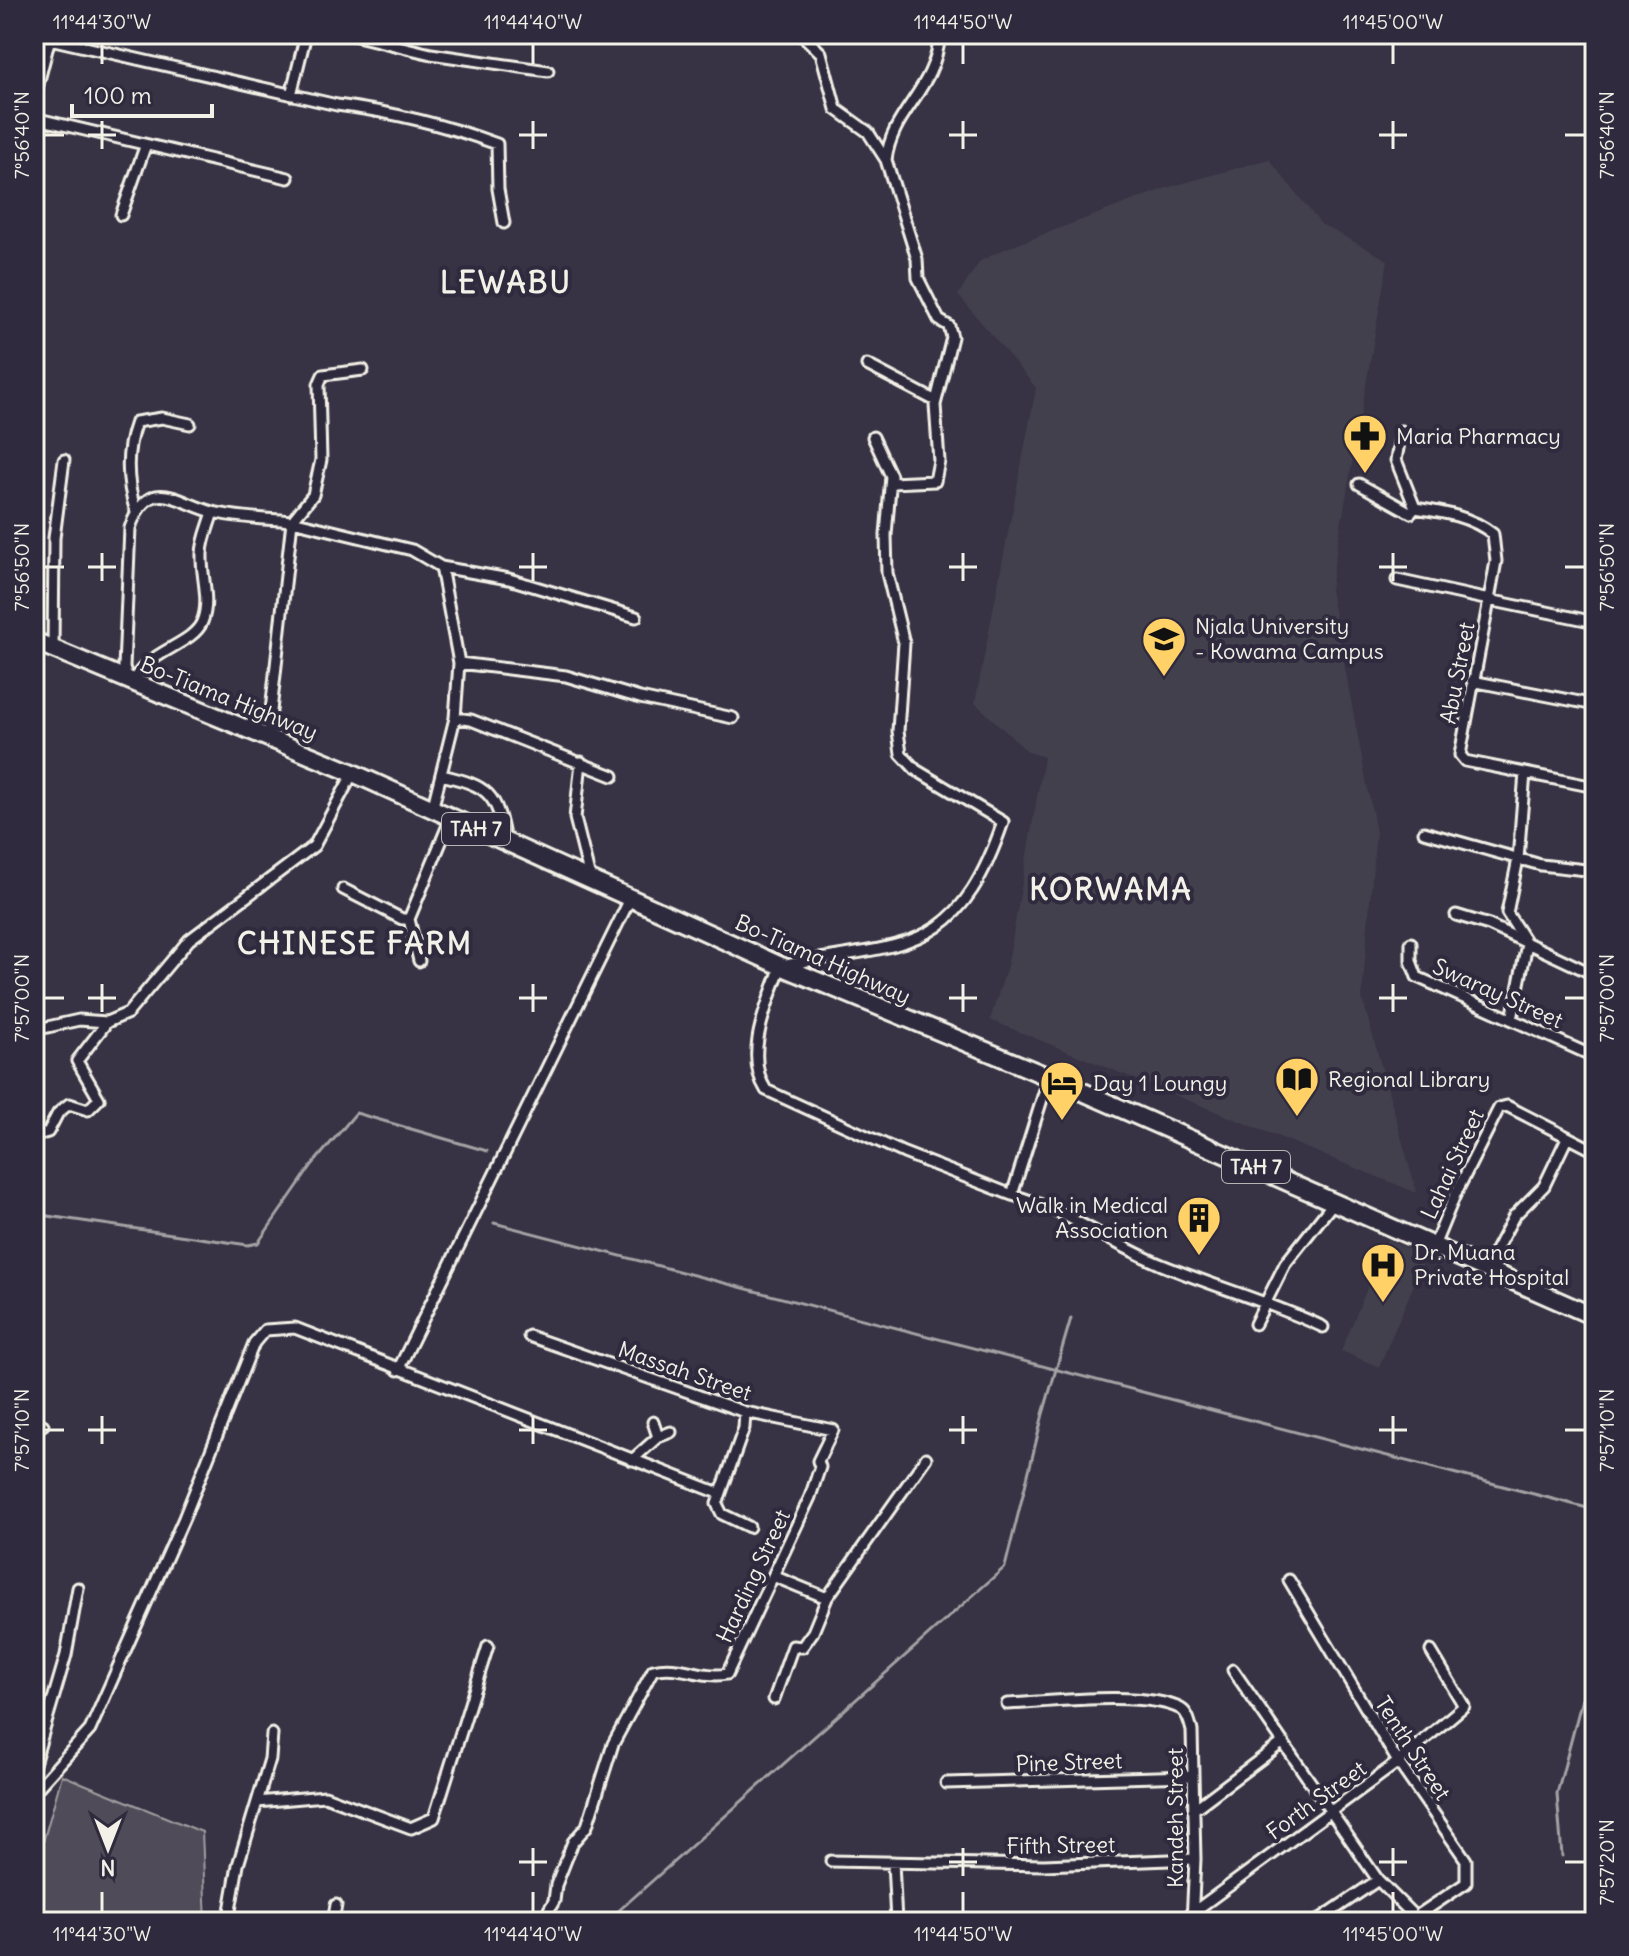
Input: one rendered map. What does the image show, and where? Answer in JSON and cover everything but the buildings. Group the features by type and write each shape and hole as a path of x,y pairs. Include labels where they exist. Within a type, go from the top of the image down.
{"highway":[{"name":"Bo-Tiama Highway","path":"34,641 353,773 781,966 1049,1077 1595,1317"}],"street":[{"path":"291,95 306,34"},
{"path":"349,34 431,54 548,71"},
{"path":"801,34 821,53 836,109 868,132 886,160 917,259 918,278 929,306 939,320 949,326 952,337 936,401 939,461 935,481 891,483"},
{"path":"886,160 900,119 932,73 940,34"},
{"path":"34,100 51,37 291,95 439,124 497,144 498,189 504,223"},
{"path":"34,118 61,122 145,147 288,178"},
{"path":"121,215 145,147"},
{"path":"867,365 936,401"},
{"path":"268,738 292,521 313,495 321,460 319,384 323,375 363,370"},
{"path":"136,512 129,490 128,444 136,422 162,418 190,424"},
{"path":"1401,431 1396,460 1413,510"},
{"path":"873,437 891,476 886,535 887,573 904,643 898,731 901,754 916,770 1003,822 978,883 950,917 923,938 889,950 781,966 758,1041 757,1075 766,1090 904,1153 1057,1211 1159,1264 1269,1301 1323,1327"},
{"path":"53,650 54,538 64,460"},
{"path":"1359,484 1413,510 1449,513 1482,525 1493,534 1496,561 1489,600 1595,622"},
{"path":"213,512 202,549 206,586 202,622 195,632 150,662 131,682 124,667 130,528 136,512 156,496 175,496 213,512 292,521 412,550 441,567 509,579 636,617"},
{"path":"432,810 455,718 459,663 441,567"},
{"name":"Abu Street","path":"1397,580 1489,600 1460,755 1465,761 1595,787"},
{"path":"459,663 566,676 640,698 733,718"},
{"path":"1472,681 1595,705"},
{"path":"455,718 471,720 613,776"},
{"path":"581,762 575,818 590,878"},
{"path":"34,1030 79,1020 107,1022 128,1013 189,940 314,846 353,773"},
{"path":"1512,1019 1527,944 1507,913 1518,859 1525,773"},
{"path":"441,775 478,784 501,811 505,842"},
{"path":"419,961 409,919 451,818"},
{"path":"1424,832 1518,859 1595,871"},
{"path":"343,889 402,919 409,919"},
{"path":"398,1370 631,897"},
{"path":"1456,915 1489,925 1595,975"},
{"name":"Swaray Street","path":"1411,943 1411,961 1417,977 1595,1057"},
{"path":"34,1136 48,1132 58,1113 69,1104 88,1110 96,1105 99,1099 77,1061 107,1022"},
{"path":"1012,1195 1049,1077"},
{"name":"Lahai Street","path":"1434,1246 1455,1195 1499,1108 1507,1106 1595,1151"},
{"path":"1486,1269 1514,1216 1544,1186 1567,1138"},
{"path":"1255,1324 1285,1264 1334,1202"},
{"path":"34,1792 90,1730 190,1505 254,1343 265,1330 295,1328 719,1493"},
{"name":"Massah Street","path":"529,1336 745,1412 833,1430"},
{"path":"745,1412 744,1428 727,1484 719,1493 717,1504 722,1514 749,1527"},
{"path":"653,1422 658,1437"},
{"name":"Harding Street","path":"542,1922 554,1901 556,1885 573,1842 587,1826 613,1744 653,1670 670,1666 713,1677 727,1674 810,1497 820,1467 818,1461 833,1430"},
{"path":"632,1460 658,1437 671,1432"},
{"path":"774,1699 793,1646 802,1647 813,1632 827,1598 926,1458"},
{"path":"773,1576 827,1598"},
{"name":"Tenth Street","path":"1289,1580 1398,1762 1466,1860 1466,1883 1417,1920"},
{"path":"34,1764 66,1655 78,1588"},
{"path":"257,1802 325,1796 411,1828 434,1818 488,1646"},
{"name":"Forth Street","path":"1192,1917 1457,1714 1464,1706 1431,1651"},
{"path":"1233,1670 1378,1880 1417,1920"},
{"name":"Kandeh Street","path":"1007,1704 1143,1699 1181,1709 1187,1715 1192,1731 1195,1859 1192,1917"},
{"path":"228,1922 238,1865 270,1759 272,1734"},
{"path":"1193,1810 1282,1743"},
{"name":"Pine Street","path":"946,1783 1192,1776"},
{"name":"Fifth Street","path":"831,1861 1044,1865 1195,1859"},
{"path":"893,1862 896,1922"},
{"path":"1316,1922 1378,1880"},
{"path":"333,1922 336,1905"}],"shaded area":[{"name":"Njala University - Kowama Campus","path":"1269,159 1321,224 1388,260 1330,589 1376,832 1362,997 1417,1193 990,1020 1008,963 1044,757 1028,752 975,703 1036,388 958,295 980,261 1002,250 1166,188"},
{"name":"Dr. Muana Private Hospital","path":"1387,1240 1426,1256 1379,1367 1341,1351"},
{"path":"62,1775 202,1832 206,1922 34,1922 34,1874"}],"waterway":[{"path":"34,1214 248,1245 258,1243 312,1165 356,1113 487,1151"},
{"path":"494,1223 1595,1510"},
{"path":"606,1922 1005,1567 1043,1414 1071,1318"},
{"path":"1562,1856 1557,1794 1595,1650"}],"place":[{"name":"Maria Pharmacy","path":"1365,475"},
{"name":"Njala University - Kowama Campus","path":"1164,678"},
{"name":"Regional Library","path":"1297,1118"},
{"name":"Day 1 Loungy","path":"1062,1122"},
{"name":"Walk in Medical Association","path":"1199,1257"},
{"name":"Dr. Muana Private Hospital","path":"1383,1304"}],"district":[{"name":"LEWABU","path":"506,283"},
{"name":"KORWAMA","path":"1111,890"},
{"name":"CHINESE FARM","path":"355,944"}]}
